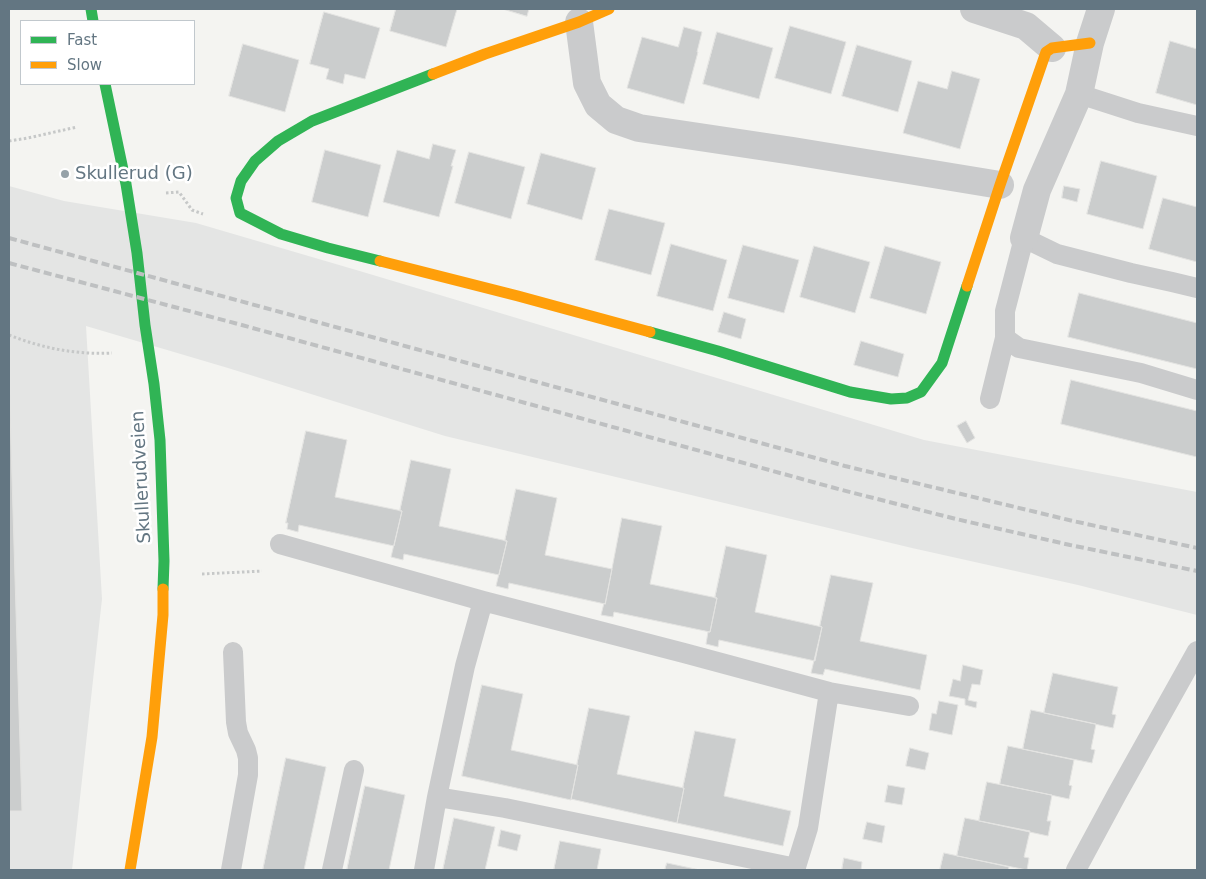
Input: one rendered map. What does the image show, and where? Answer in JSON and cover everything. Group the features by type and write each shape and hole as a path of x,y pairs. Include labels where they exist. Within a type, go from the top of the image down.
{"street":[{"path":"609,9 579,22 486,54 312,121 278,141 255,161 241,180 236,198 240,213 281,234 328,248 518,296 718,351 850,392 891,399 907,398 921,392 942,363 1046,52 1052,48 1090,43"},
{"path":"974,9 1026,26 1052,48"},
{"path":"1024,238 1037,190 1079,94 1090,43 1101,9"},
{"path":"579,22 587,83 598,105 616,120 639,128 1000,185"},
{"name":"Skullerudveien","path":"106,85 126,184 154,384 160,440 164,561 163,615 152,738 130,870"}],"lane":[{"path":"1079,94 1138,113 1197,126"},
{"path":"990,399 1005,338 1005,311 1024,238 1056,254 1197,288"},
{"path":"1005,338 1019,348 1141,373 1197,390"},
{"path":"280,544 483,601 829,692 909,706"},
{"path":"424,870 437,797 465,666 483,601"},
{"path":"1076,870 1197,651"},
{"path":"231,870 249,764 236,722 233,652"},
{"path":"437,797 505,808 796,869 808,828 829,692"},
{"path":"332,870 354,770"}],"path":[{"path":"9,141 77,127"},
{"path":"9,335 60,351 96,354 112,353"}],"shaded area":[{"path":"9,186 64,201 196,223 924,440 1197,492 1197,615 1078,585 912,548 445,436 86,326 102,599 72,870 9,870"}],"building":[{"path":"396,9 457,9 446,47 390,31"},
{"path":"503,9 529,9 527,16"},
{"path":"324,12 380,28 365,79 345,74 343,84 326,79 329,69 310,64"},
{"path":"790,26 846,42 831,94 775,78"},
{"path":"684,27 702,32 684,104 627,88 642,37 678,47"},
{"path":"717,32 773,48 759,99 703,84"},
{"path":"1170,41 1197,49 1197,105 1156,93"},
{"path":"243,44 299,60 285,112 229,96"},
{"path":"857,45 912,61 898,112 842,96"},
{"path":"952,71 980,79 960,149 903,133 918,81 947,89"},
{"path":"433,144 456,150 439,217 383,202 397,150 429,159"},
{"path":"325,150 381,165 368,217 312,202"},
{"path":"469,152 525,167 511,219 455,203"},
{"path":"541,153 596,168 582,220 527,204"},
{"path":"1101,161 1157,176 1143,229 1087,214"},
{"path":"1064,186 1080,189 1077,202 1062,198"},
{"path":"1163,198 1197,207 1197,262 1149,249"},
{"path":"609,209 665,223 651,275 595,260"},
{"path":"671,244 727,260 713,311 657,296"},
{"path":"743,245 799,260 784,313 728,298"},
{"path":"814,246 870,262 855,313 800,297"},
{"path":"885,246 941,262 926,314 870,298"},
{"path":"1079,293 1197,323 1197,369 1068,337"},
{"path":"724,312 746,319 741,339 718,332"},
{"path":"861,341 904,354 898,377 854,365"},
{"path":"9,378 22,811 9,811"},
{"path":"1071,380 1197,411 1197,457 1061,424"},
{"path":"966,421 975,438 967,443 957,426"},
{"path":"306,431 347,440 335,497 402,511 394,546 299,525 298,532 287,529 288,523 286,523"},
{"path":"411,460 451,469 439,526 507,541 499,575 404,554 403,560 391,557"},
{"path":"516,489 557,498 545,555 612,569 605,604 509,583 508,589 496,586 507,541 505,541"},
{"path":"622,518 662,526 650,584 717,598 710,632 614,612 613,617 601,615 605,604"},
{"path":"726,546 767,555 755,612 822,627 815,661 719,640 718,647 706,644 717,598 715,598"},
{"path":"831,575 873,583 860,641 927,655 920,690 825,669 823,675 811,673 822,627 820,626"},
{"path":"963,665 983,670 980,685 972,684 968,700 977,702 976,708 965,705 965,699 949,696 953,679 960,681"},
{"path":"1053,673 1118,687 1112,714 1116,715 1113,728 1044,713"},
{"path":"482,685 523,694 511,750 578,765 571,800 462,776"},
{"path":"939,701 958,705 952,735 929,730 932,713 936,714"},
{"path":"589,708 630,716 617,774 684,788 677,823 571,799"},
{"path":"1031,710 1096,724 1091,749 1095,750 1092,763 1023,749"},
{"path":"695,731 736,739 724,796 791,811 783,846 677,823"},
{"path":"1008,746 1074,760 1069,785 1072,786 1069,799 1000,784"},
{"path":"910,748 929,753 925,770 906,766"},
{"path":"286,758 326,767 304,870 263,870"},
{"path":"987,782 1052,795 1047,821 1051,821 1048,836 979,821"},
{"path":"888,785 905,788 902,805 885,802"},
{"path":"365,786 405,795 389,870 347,870"},
{"path":"454,818 495,827 485,870 443,870"},
{"path":"965,818 1030,831 1024,857 1029,858 1027,870 957,856"},
{"path":"867,822 885,826 882,843 863,839"},
{"path":"501,830 521,835 517,851 498,846"},
{"path":"560,841 601,849 597,870 554,870"},
{"path":"944,853 1009,867 1008,870 940,870"},
{"path":"844,858 862,862 861,870 842,870"},
{"path":"667,863 700,870 665,870"}],"railway":[{"path":"9,238 845,466 1073,521 1197,548"},
{"path":"9,263 842,490 956,519 1197,571"}],"traffic: fast":[{"path":"91,9 93,20"},
{"path":"380,261 281,234 240,213 236,198 241,181 255,161 278,141 312,121 433,74"},
{"path":"105,85 126,184 154,384 160,440 164,561 163,589"},
{"path":"650,332 850,392 891,399 907,398 921,392 942,363 967,286"}],"traffic: slow":[{"path":"433,74 579,22 609,9"},
{"path":"967,286 1046,52 1052,48 1090,43"},
{"path":"380,261 650,332"},
{"path":"130,870 152,737 163,615 163,589"}],"place":[{"name":"Skullerud (G)","path":"65,174"}]}
